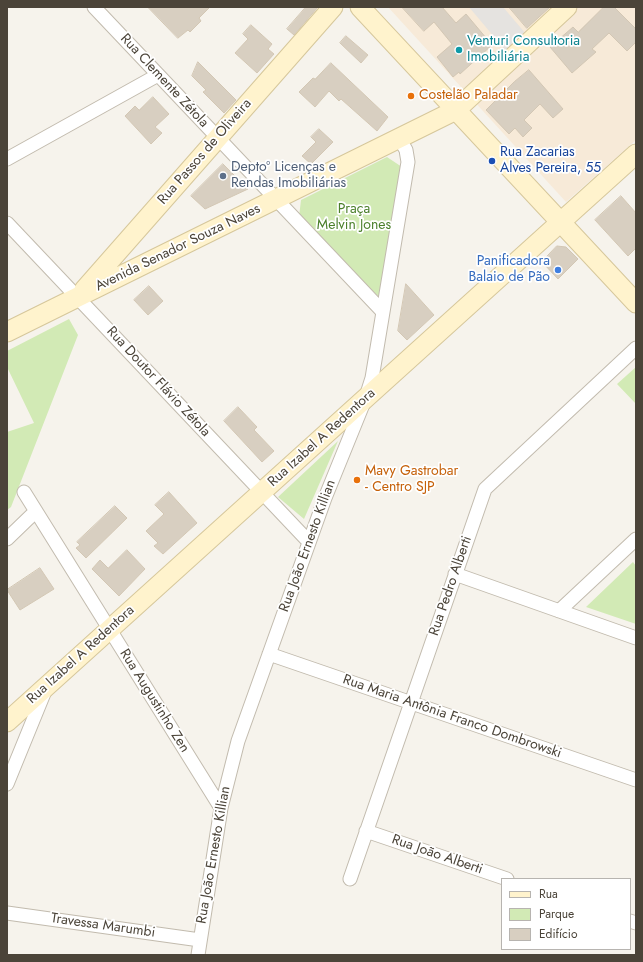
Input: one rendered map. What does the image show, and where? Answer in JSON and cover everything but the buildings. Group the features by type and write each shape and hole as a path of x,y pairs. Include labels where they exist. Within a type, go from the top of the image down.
{"main road":[{"name":"Rua Passos de Oliveira","path":"78,297 333,7"},
{"path":"360,7 636,303"},
{"name":"Avenida Senador Souza Naves","path":"7,332 456,110 567,7"},
{"name":"Rua Izabel A Redentora","path":"7,722 636,154"}],"street":[{"name":"Rua Clemente Zétola","path":"94,7 383,312"},
{"path":"7,159 158,75"},
{"name":"Rua João Ernesto Killian","path":"198,955 221,808 238,740 309,542 366,397 373,372 408,162 406,150 399,138"},
{"name":"Rua Doutor Flávio Zétola","path":"7,223 309,542"},
{"name":"Rua Pedro Alberti","path":"350,879 485,489 636,348"},
{"name":"Rua Augustinho Zen","path":"24,492 221,808"},
{"path":"7,539 36,511"},
{"path":"559,611 636,538"},
{"path":"455,574 636,638"},
{"name":"Rua Maria Antônia Franco Dombrowski","path":"269,654 636,780"},
{"path":"7,784 46,686"},
{"name":"Rua João Alberti","path":"366,831 505,878"},
{"name":"Travessa Marumbi","path":"7,913 200,940"}],"shaded area":[{"path":"388,7 636,7 636,140 566,202"},
{"path":"469,7 503,7 526,34 506,51"}],"green space":[{"name":"Praça Melvin Jones","path":"387,157 402,167 381,299 299,217 301,200"},
{"path":"69,319 78,335 11,507 7,510 7,432 34,423 7,367 7,351"},
{"path":"636,367 636,404 617,384"},
{"path":"338,441 304,519 278,497"},
{"path":"633,562 636,566 636,624 586,607"}],"place":[{"name":"Venturi Consultoria Imobiliária","path":"459,50"},
{"name":"Costelão Paladar","path":"411,96"},
{"name":"Rua Zacarias Alves Pereira, 55","path":"492,161"},
{"name":"Deptoº Licenças e Rendas Imobiliárias","path":"223,176"},
{"name":"Panificadora Balaio de Pão","path":"558,270"},
{"name":"Mavy Gastrobar - Centro SJP","path":"357,480"}]}
